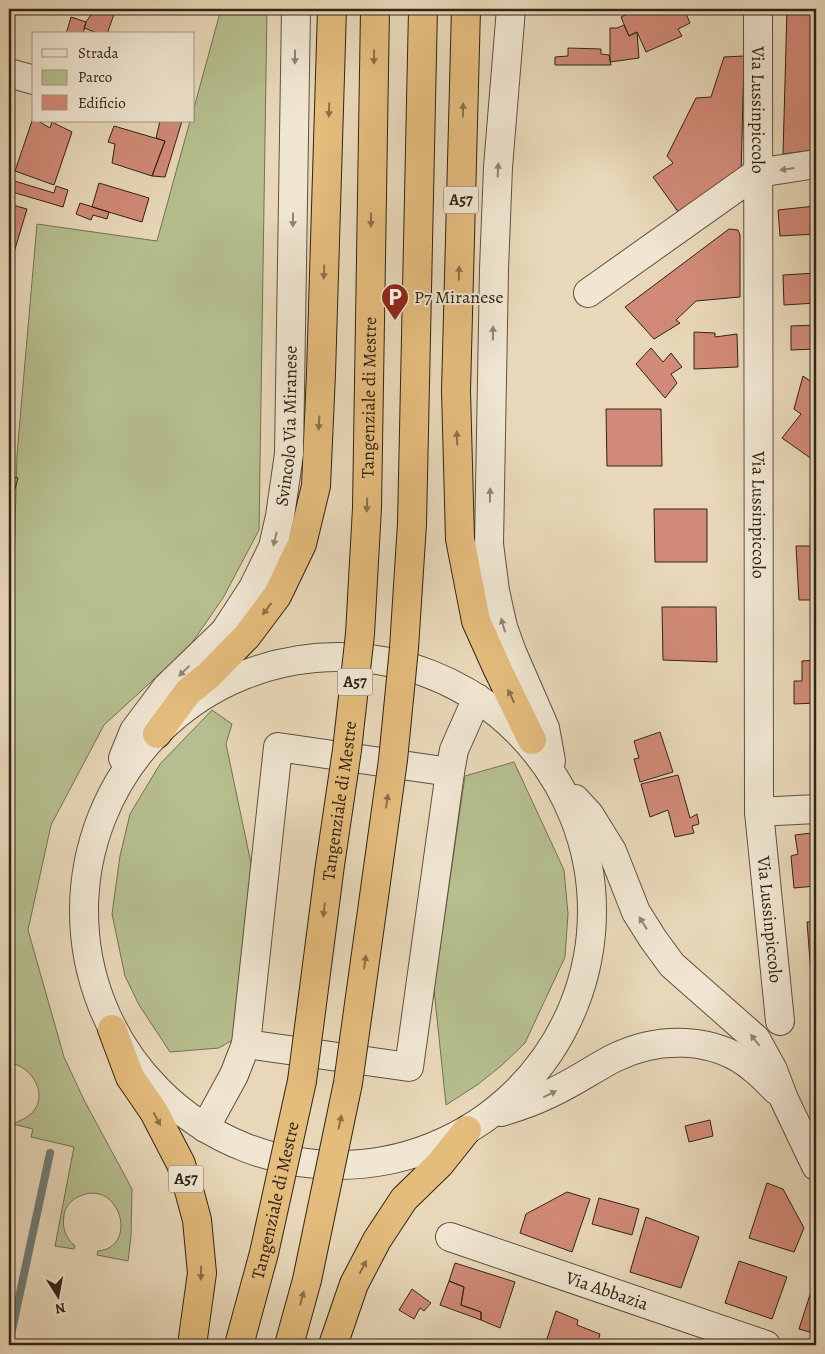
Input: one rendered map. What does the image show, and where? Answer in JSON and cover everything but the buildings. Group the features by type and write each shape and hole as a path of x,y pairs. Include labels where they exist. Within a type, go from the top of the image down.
{"highway":[{"path":"157,734 188,692 209,675 247,636 277,596 302,544 316,486 332,9"},
{"name":"Tangenziale di Mestre","path":"239,1345 264,1254 302,1081 347,750 360,634 367,508 374,9"},
{"name":"A57","path":"289,1345 307,1280 348,1083 393,760 404,648 412,495 423,9"},
{"name":"A57","path":"466,9 456,392 460,539 476,620 532,740"},
{"name":"A57","path":"112,1029 130,1077 154,1112 181,1164 197,1220 202,1273 192,1345"},
{"path":"333,1345 354,1284 377,1240 404,1199 478,1124"}],"street":[{"name":"Svincolo Via Miranese","path":"296,9 289,454 273,547 253,588 225,631 167,688 134,731 93,830 85,870 83,909 88,958 96,990 112,1029 137,1067 168,1101 205,1128 246,1149 290,1161 336,1166 382,1162 426,1150 478,1124"},
{"path":"478,1124 520,1090 546,1058 568,1022 582,983 591,943 593,902 588,860 576,821 557,778 545,728 503,627 494,591 489,544 494,269 498,166 511,9"},
{"name":"Via Lussinpiccolo","path":"758,9 759,812 780,1021"},
{"path":"9,73 32,79"},
{"path":"588,293 757,173 816,164"},
{"path":"109,790 157,734 192,703 233,680 277,665 318,659 360,659 400,665 440,679 476,698 532,740 557,778 589,814 612,851 636,912 672,965 756,1040 773,1070 784,1099 816,1166"},
{"path":"246,1044 410,1067 450,772 454,750 476,698"},
{"path":"205,1128 234,1075 246,1044 278,747 450,772"},
{"path":"759,812 816,809"},
{"path":"478,1124 553,1093 616,1057 645,1047 671,1042 695,1043 721,1049 753,1068 784,1099"},
{"name":"Via Abbazia","path":"450,1237 766,1345"}],"green space":[{"path":"221,9 267,9 259,530 223,598 189,647 104,725 51,825 28,930 64,1057 84,1100 132,1189 131,1236 128,1261 97,1255 98,1251 111,1247 118,1238 121,1227 119,1215 113,1204 104,1196 92,1193 73,1200 65,1212 64,1228 67,1236 75,1246 74,1249 55,1246 74,1147 31,1137 33,1129 13,1124 31,1114 39,1099 36,1082 31,1075 25,1069 9,1063 9,618 13,601 17,454 37,224 157,241 190,122 195,122 195,104"},
{"path":"212,710 232,724 226,744 256,887 239,1036 219,1048 170,1052 139,1005 125,976 112,914 120,856 130,814 160,764"},
{"path":"514,762 564,870 568,914 565,957 525,1043 501,1066 477,1085 446,1105 434,989 465,776"}],"waterway":[{"path":"9,1344 50,1153"}],"place":[{"name":"P7 Miranese","path":"395,321"}]}
